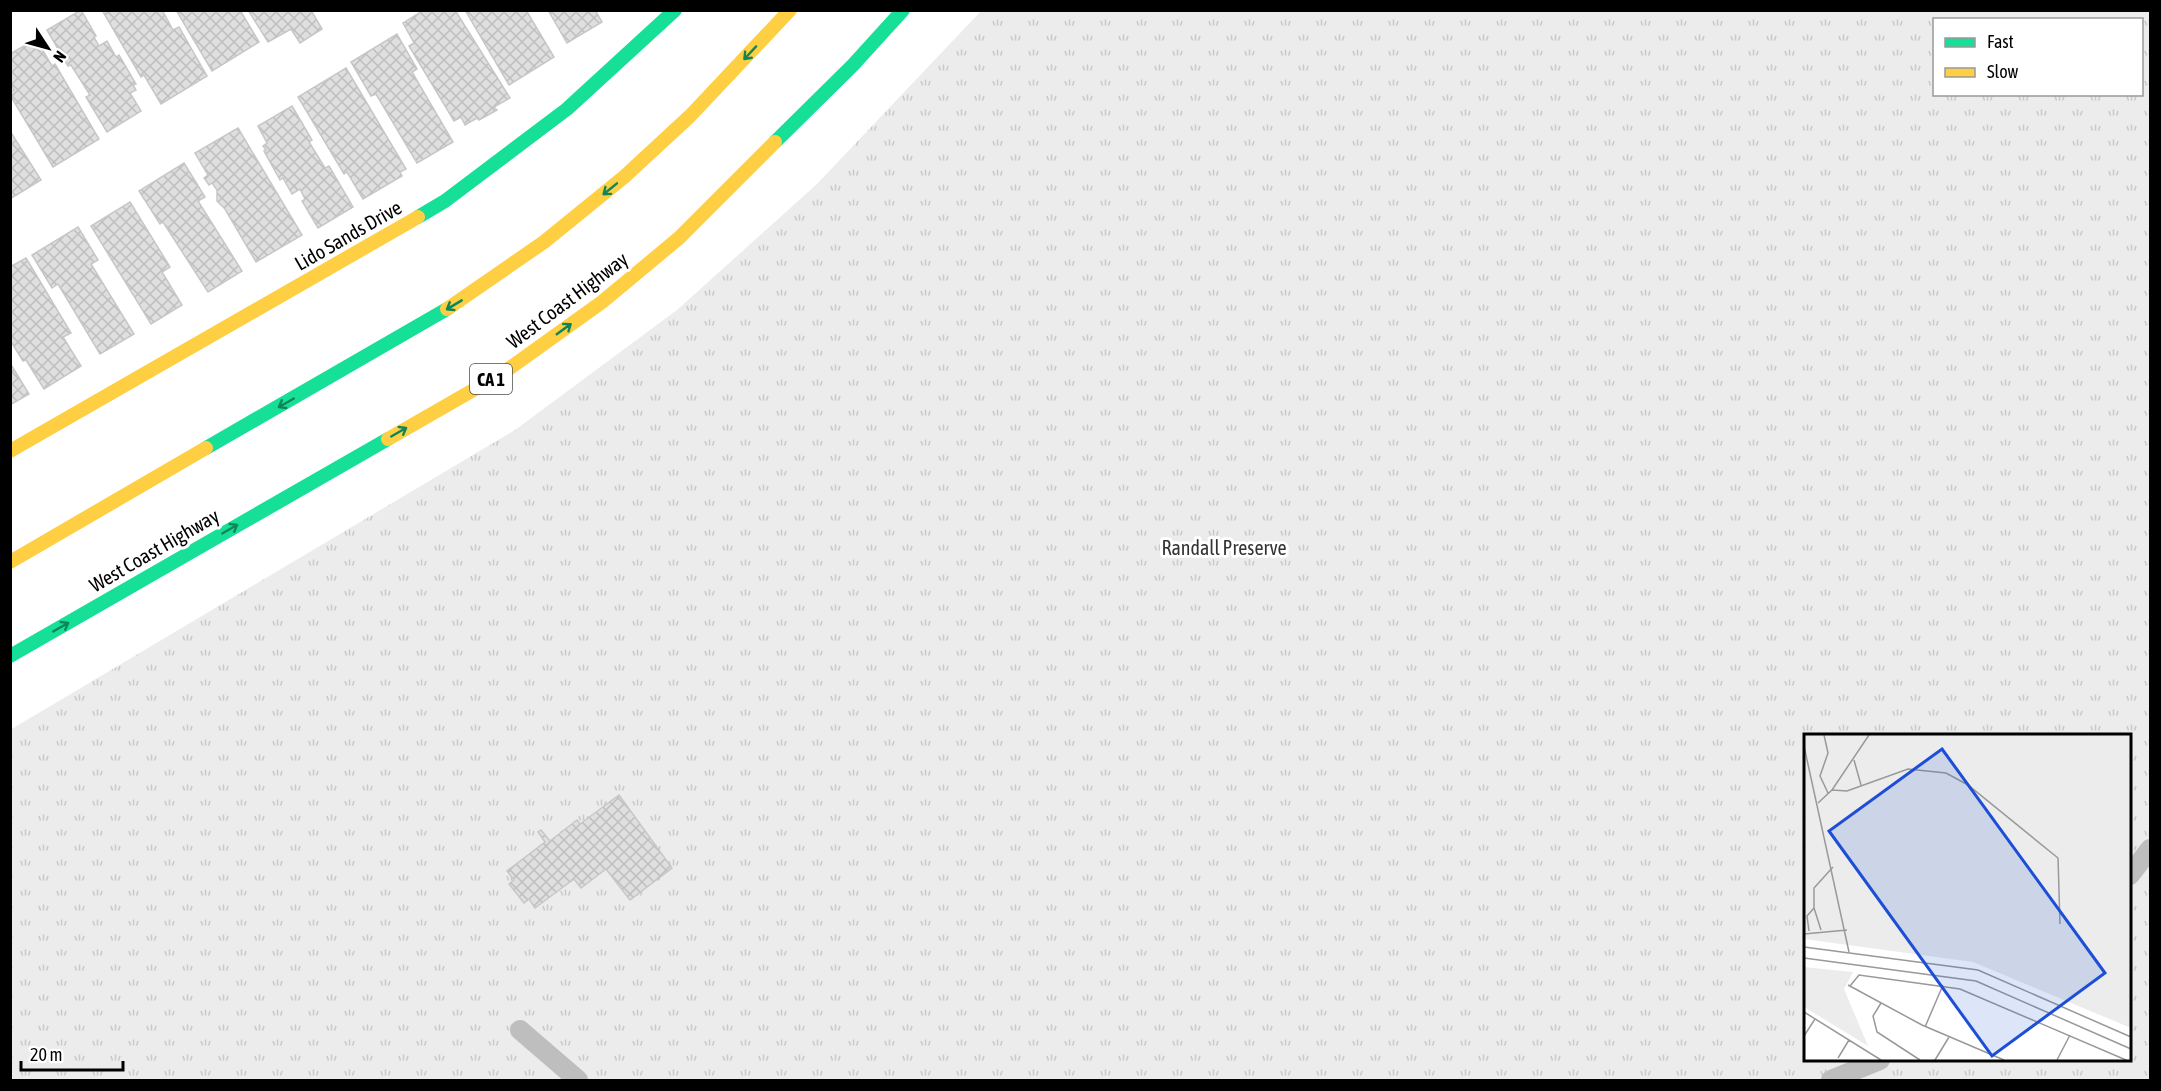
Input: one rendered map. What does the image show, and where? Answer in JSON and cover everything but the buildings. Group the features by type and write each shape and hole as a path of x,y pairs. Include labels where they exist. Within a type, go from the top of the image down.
{"main road":[{"name":"Lido Sands Drive","path":"10,451 445,201 567,109 675,10"},
{"path":"10,562 461,301 544,242 624,177 690,116 790,10"},
{"name":"West Coast Highway","path":"10,656 503,373 602,302 688,230 853,65 903,10"}],"lane":[{"path":"2131,874 2151,849"},
{"path":"520,1030 578,1080"},
{"path":"1831,1080 1875,1061"}],"green space":[{"name":"Randall Preserve","path":"981,11 2150,11 2150,1080 11,1080 10,730 515,430 677,310 817,184"}],"traffic: fast":[{"path":"418,217 445,201 567,109 675,10"},
{"path":"775,142 853,65 903,10"},
{"path":"206,448 447,309"},
{"path":"10,656 388,439"}],"traffic: slow":[{"path":"447,309 544,242 624,177 690,116 790,10"},
{"path":"388,439 503,373 602,302 679,238 775,142"},
{"path":"10,451 418,217"},
{"path":"10,562 206,448"}]}
